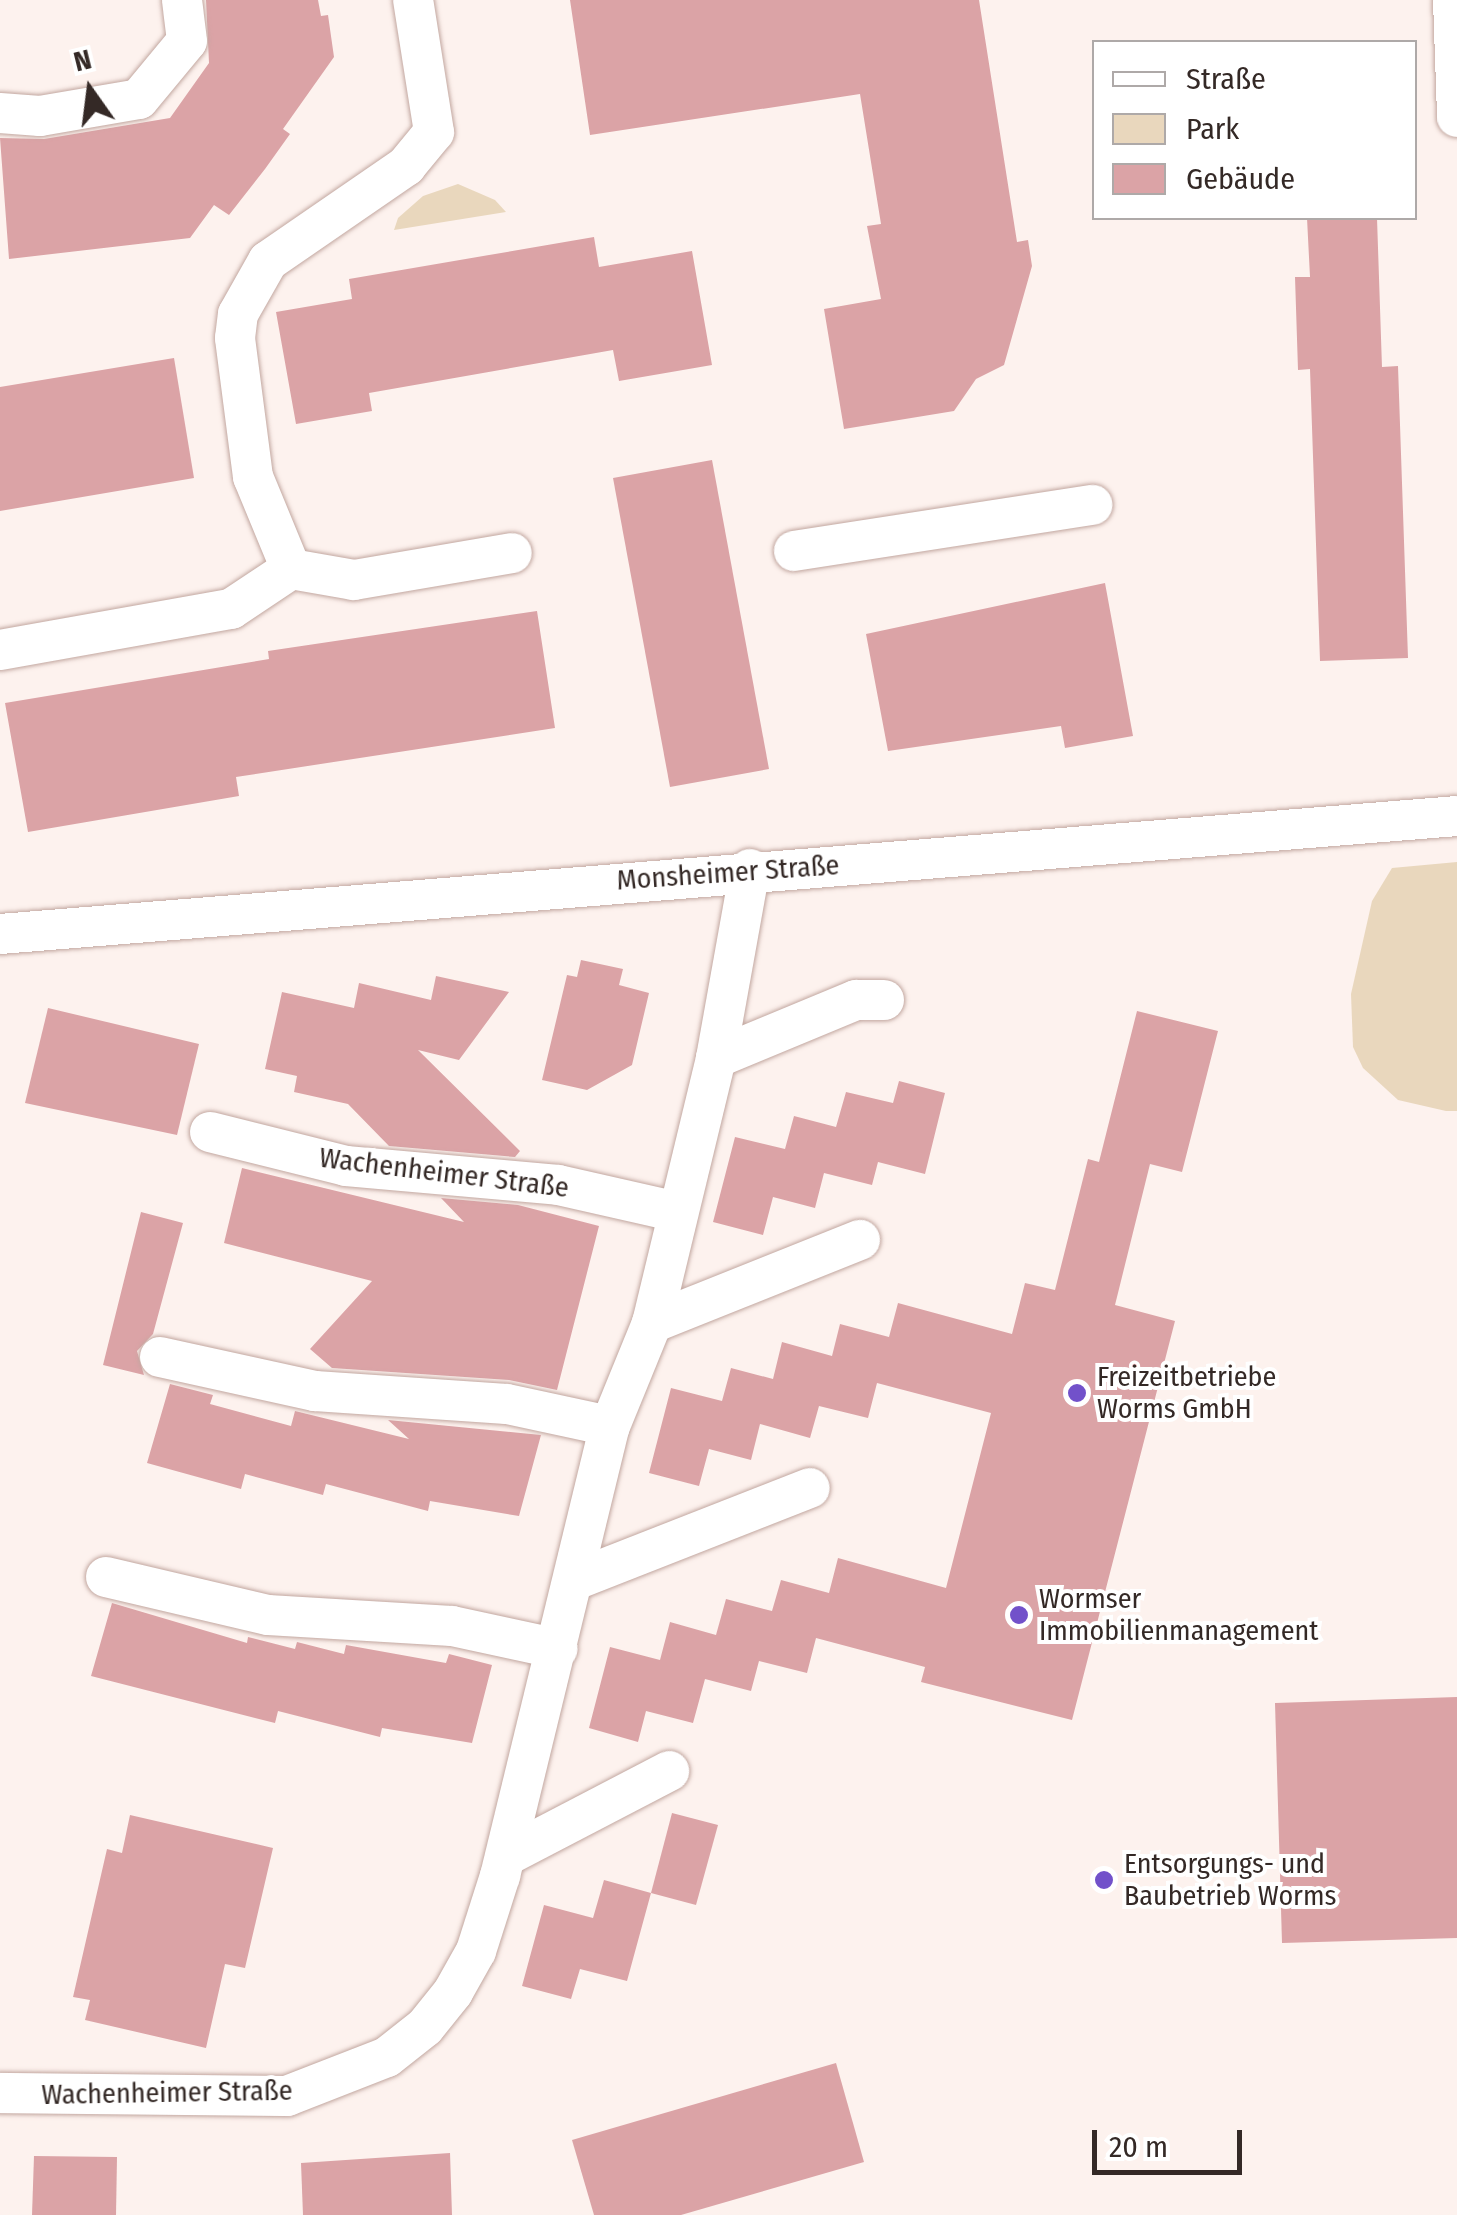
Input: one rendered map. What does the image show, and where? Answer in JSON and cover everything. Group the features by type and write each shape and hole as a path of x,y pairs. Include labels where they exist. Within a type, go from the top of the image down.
{"street":[{"path":"0,113 40,116 139,99 186,42 182,0"},
{"path":"291,569 253,477 235,338 238,314 268,261 406,166 434,132 413,0"},
{"path":"1453,0 1457,117"},
{"path":"794,551 1092,505"},
{"path":"0,650 231,609 291,569 354,580 512,552"},
{"name":"Monsheimer Straße","path":"0,934 750,869 1457,816"},
{"name":"Wachenheimer Straße","path":"0,2093 287,2096 333,2083 387,2057 425,2027 453,1992 476,1951 506,1856 610,1426 652,1323 716,1058 750,869"},
{"path":"716,1058 856,1000 884,1000"},
{"name":"Wachenheimer Straße","path":"210,1132 346,1166 558,1185 678,1212"},
{"path":"652,1323 860,1240"},
{"path":"160,1357 315,1390 507,1404 610,1426"},
{"path":"575,1580 810,1488"},
{"path":"106,1577 268,1616 452,1626 558,1649"},
{"path":"506,1856 669,1772"}],"green space":[{"path":"458,184 495,200 506,212 394,230 398,218 423,196"},
{"path":"1457,862 1457,1111 1446,1111 1398,1100 1363,1068 1353,1047 1351,994 1372,901 1392,868"}],"building":[{"path":"206,0 318,0 321,16 328,15 334,57 283,129 290,134 265,169 229,215 214,205 190,238 9,259 0,138 44,139 170,118 209,63"},
{"path":"570,0 979,0 1017,242 1028,240 1032,266 1004,365 976,379 954,411 844,429 824,309 881,299 867,226 881,224 860,94 590,135"},
{"path":"1307,220 1377,220 1382,367 1398,366 1408,658 1320,661 1310,369 1298,370 1295,277 1310,277"},
{"path":"594,237 599,267 692,251 712,365 619,381 613,350 369,393 372,411 296,424 276,312 352,299 349,279"},
{"path":"174,358 194,478 0,511 0,387"},
{"path":"712,460 769,769 670,787 613,478"},
{"path":"1105,583 1133,736 1065,748 1061,726 888,751 866,634"},
{"path":"537,611 555,728 236,777 239,796 28,832 5,703 269,659 268,651"},
{"path":"581,960 623,969 619,985 649,993 632,1065 587,1090 542,1080 567,975 577,977"},
{"path":"436,976 509,992 459,1060 418,1050 520,1151 515,1157 389,1146 348,1104 294,1092 297,1076 265,1069 282,992 354,1008 359,983 431,1000"},
{"path":"48,1008 199,1044 177,1135 25,1103"},
{"path":"1137,1011 1218,1031 1182,1172 1150,1164 1115,1305 1175,1321 1072,1720 921,1682 925,1667 816,1638 807,1673 759,1661 751,1691 705,1679 693,1723 646,1711 638,1742 589,1728 610,1647 660,1660 670,1622 716,1635 726,1599 772,1611 781,1580 829,1593 838,1558 946,1588 991,1413 877,1383 868,1418 819,1406 810,1438 760,1424 751,1460 709,1449 699,1486 649,1473 671,1388 722,1401 731,1368 773,1379 782,1342 832,1356 840,1324 889,1337 898,1303 1012,1334 1025,1283 1055,1290 1088,1159 1099,1162"},
{"path":"899,1081 945,1093 925,1174 878,1162 872,1185 824,1173 815,1208 773,1197 763,1235 713,1222 735,1137 785,1149 794,1116 836,1127 846,1092 893,1103"},
{"path":"242,1168 464,1222 441,1198 518,1205 599,1226 557,1390 509,1380 332,1368 310,1349 372,1281 224,1243"},
{"path":"141,1212 183,1223 153,1334 137,1351 144,1375 103,1365"},
{"path":"170,1384 213,1395 210,1404 291,1426 295,1411 409,1439 388,1420 541,1435 519,1516 430,1501 428,1511 326,1484 323,1495 245,1474 241,1489 147,1463"},
{"path":"112,1603 247,1643 248,1637 295,1649 297,1642 344,1654 346,1645 446,1663 449,1654 492,1665 472,1743 382,1728 380,1737 278,1711 275,1723 91,1676"},
{"path":"1457,1697 1457,1938 1282,1943 1275,1703"},
{"path":"672,1813 718,1825 696,1905 651,1893"},
{"path":"130,1815 273,1848 245,1968 225,1964 206,2048 85,2020 90,2000 73,1997 107,1849 122,1853"},
{"path":"604,1880 651,1893 627,1981 580,1969 571,1999 522,1986 544,1905 593,1918"},
{"path":"836,2063 864,2162 681,2215 594,2215 572,2140"},
{"path":"450,2153 452,2215 303,2215 301,2163"},
{"path":"34,2156 117,2157 116,2215 32,2215"}],"place":[{"name":"Freizeitbetriebe Worms GmbH","path":"1077,1393"},
{"name":"Wormser Immobilienmanagement","path":"1019,1615"},
{"name":"Entsorgungs- und Baubetrieb Worms","path":"1104,1880"}]}
